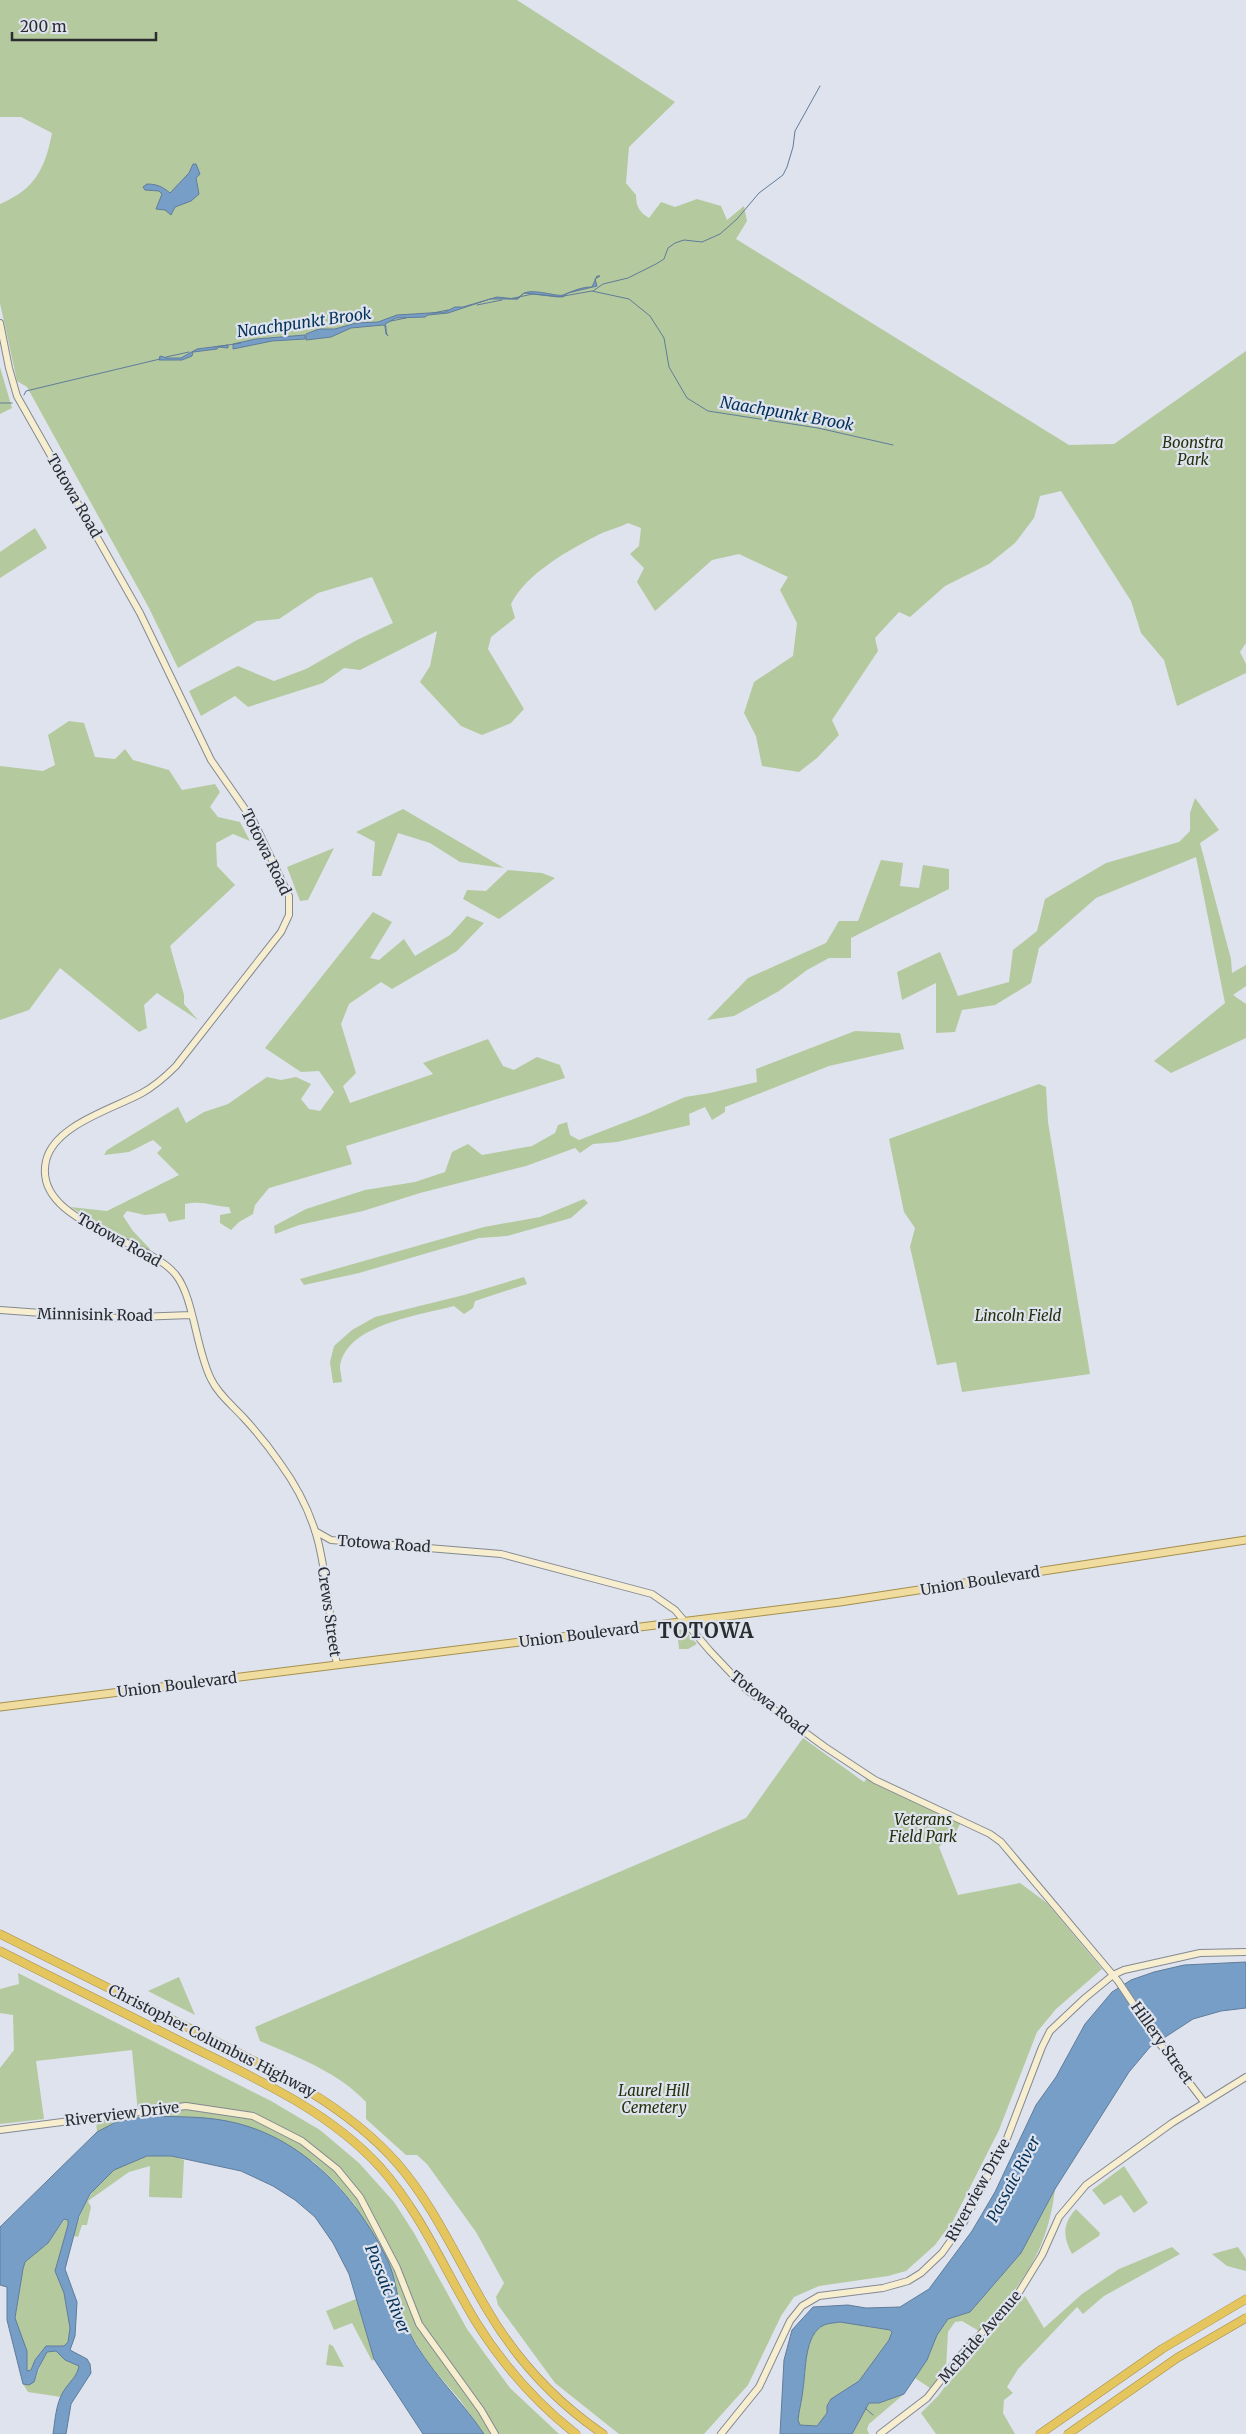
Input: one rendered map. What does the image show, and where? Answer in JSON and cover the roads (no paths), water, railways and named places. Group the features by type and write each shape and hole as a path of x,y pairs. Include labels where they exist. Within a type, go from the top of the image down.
{"highway":[{"name":"Christopher Columbus Highway","path":"0,1934 286,2077 331,2104 359,2126 397,2163 419,2191 438,2221 488,2312 518,2354 553,2394 603,2434"},
{"name":"Christopher Columbus Highway","path":"0,1951 284,2094 341,2131 379,2166 406,2199 429,2236 474,2319 504,2363 540,2402 576,2434"},
{"path":"1040,2434 1169,2344 1246,2299"},
{"path":"1068,2434 1177,2358 1246,2318"}],"main road":[{"name":"Totowa Road","path":"0,323 11,376 21,403 135,605 211,760 254,822 289,896 289,915 281,932 176,1066 161,1081 72,1128 52,1145 46,1158 46,1179 62,1207 172,1270 182,1285 204,1366 214,1386 244,1418 282,1465 315,1531 330,1540 489,1552 652,1594 675,1610 747,1690 840,1757 875,1780 983,1831 1001,1842 1120,1982"},
{"name":"Minnisink Road","path":"0,1310 111,1318 191,1315"},
{"name":"Crews Street","path":"315,1531 320,1551 337,1665"},
{"name":"Union Boulevard","path":"0,1708 840,1602 1246,1540"},
{"path":"1113,1974 1200,1953 1246,1952"},
{"name":"Riverview Drive","path":"721,2434 759,2387 790,2321 802,2306 819,2296 883,2288 908,2281 921,2273 945,2249 964,2222 1002,2150 1019,2112 1046,2039 1061,2019 1113,1974"},
{"name":"Hillery Street","path":"1120,1982 1160,2044 1204,2102"},
{"name":"McBride Avenue","path":"880,2434 927,2398 961,2354 1018,2294 1042,2255 1059,2217 1084,2188 1138,2146 1204,2102 1246,2077"},
{"name":"Riverview Drive","path":"0,2130 186,2106 253,2116 302,2141 337,2169 360,2197 394,2262 419,2324 481,2410 495,2434"}],"water":[{"path":"193,164 196,164 200,174 196,178 199,194 191,201 175,207 171,215 165,210 156,209 162,194 159,191 145,190 143,187 147,184 154,185 170,193 189,173"},
{"path":"595,280 597,286 569,293 581,288 592,287"},
{"path":"532,292 563,295 568,293 563,297 524,293"},
{"path":"497,297 516,299 490,299"},
{"path":"488,300 448,313 425,317 396,318 385,324 388,336 383,325 351,328 331,337 306,340 306,334 319,329 335,329 356,323 378,322 397,315 445,312 455,307 463,307"},
{"path":"305,335 305,339 272,341 233,349 233,344 256,339"},
{"path":"228,345 228,348 219,347 217,349 193,352 192,356 182,360 159,360 160,356 181,358 197,349"},
{"name":"Passaic River","path":"1246,1962 1246,2008 1221,2011 1193,2019 1150,2047 1129,2072 1055,2189 1021,2253 970,2312 948,2319 937,2335 927,2360 904,2394 879,2403 869,2403 852,2434 780,2434 784,2360 792,2330 813,2307 848,2305 866,2308 900,2307 929,2289 972,2231 995,2192 1036,2105 1056,2077 1085,2024 1112,1992 1131,1980 1184,1965","holes":["840,2322 890,2330 892,2332 889,2340 859,2381 831,2399 827,2406 827,2413 817,2426 800,2425 798,2420 807,2354 809,2344 817,2330 826,2324"]},
{"name":"Passaic River","path":"149,2116 221,2120 249,2127 275,2138 299,2152 321,2170 359,2212 375,2236 391,2269 404,2322 408,2330 434,2371 484,2434 423,2434 374,2359 349,2274 333,2243 315,2217 295,2200 273,2186 241,2171 171,2156 147,2156 114,2170 90,2194 79,2216 65,2269 77,2302 75,2336 70,2350 87,2359 90,2364 91,2373 71,2404 66,2434 53,2434 59,2402 65,2388 75,2376 79,2366 65,2360 56,2351 47,2352 34,2382 29,2385 23,2384 7,2320 7,2287 0,2285 0,2227 97,2132 116,2122","holes":["64,2219 68,2220 55,2271 64,2293 70,2328 68,2342 64,2346 46,2346 35,2360 31,2370 27,2371 27,2351 15,2318 23,2269 25,2262 48,2243"]}],"waterway":[{"name":"Naachpunkt Brook","path":"593,291 603,284 628,278 656,264 664,259 668,248 675,243 684,240 702,242 720,234 737,219 759,193 783,175 793,147 795,131 820,86"},
{"name":"Naachpunkt Brook","path":"509,299 533,294 558,297 592,291 629,299 650,316 664,338 669,367 687,398 708,411 818,428 893,445"},
{"name":"Naachpunkt Brook","path":"477,305 502,300"},
{"name":"Naachpunkt Brook","path":"433,313 448,310"},
{"name":"Naachpunkt Brook","path":"391,321 406,318"},
{"name":"Naachpunkt Brook","path":"215,347 241,343"},
{"name":"Naachpunkt Brook","path":"166,357 189,352"},
{"name":"Naachpunkt Brook","path":"24,395 26,391 160,359"},
{"name":"Naachpunkt Brook","path":"0,403 12,403"},
{"path":"865,2408 873,2415"}],"district":[{"name":"TOTOWA","path":"706,1631"}],"park label":[{"name":"Boonstra Park","path":"1193,452"},
{"name":"Lincoln Field","path":"1018,1316"},
{"name":"Veterans Field Park","path":"923,1828"},
{"name":"Laurel Hill Cemetery","path":"654,2100"}]}
